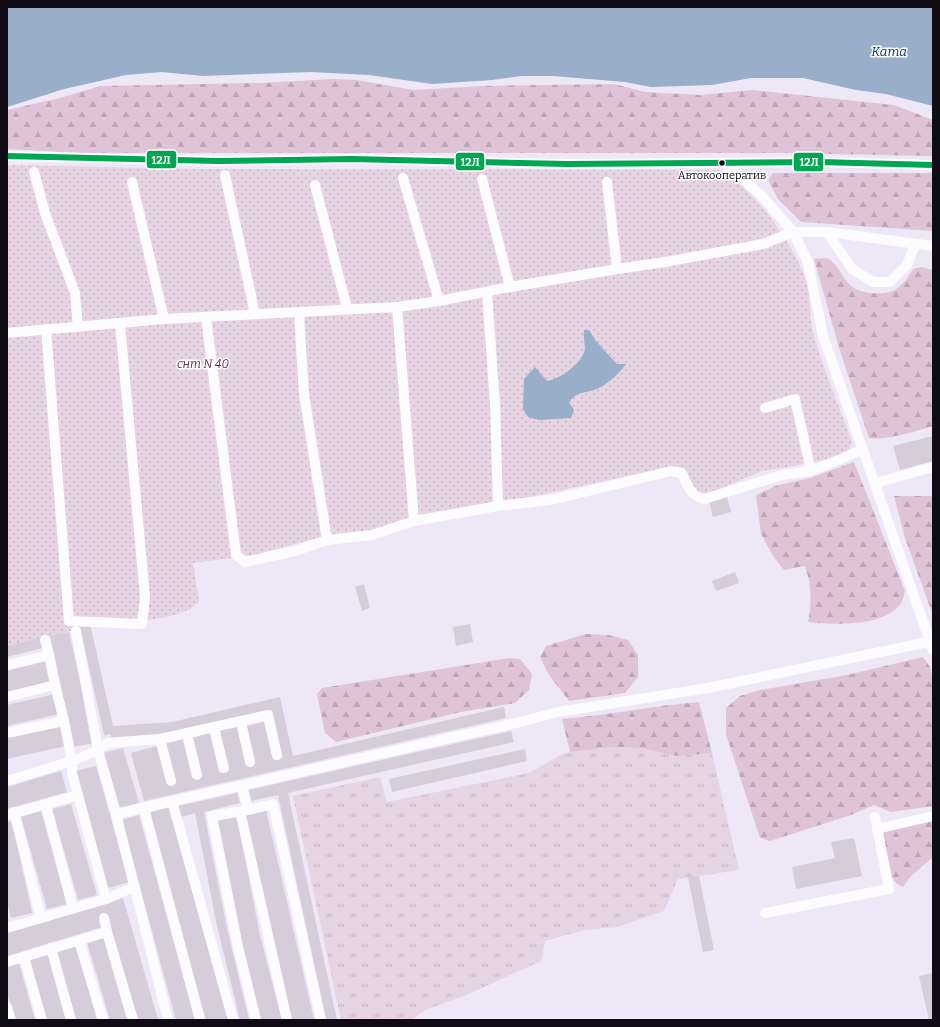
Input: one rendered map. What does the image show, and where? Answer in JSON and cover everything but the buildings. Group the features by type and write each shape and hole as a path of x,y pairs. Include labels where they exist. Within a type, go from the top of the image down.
{"street":[{"path":"7,156 218,161 352,159 552,163 933,165"},
{"path":"116,814 512,724 558,712 708,688 932,644 876,483 862,450 823,336 808,262 793,232 762,196 724,163"},
{"path":"34,172 45,213 75,293 78,327"},
{"path":"225,175 255,314"},
{"path":"403,178 439,301"},
{"path":"482,179 510,287"},
{"path":"132,182 164,320"},
{"path":"608,182 617,269"},
{"path":"315,185 347,308"},
{"path":"7,333 206,317 299,313 347,308 396,307 487,293 510,287 665,262 763,244 793,232 827,232 933,246"},
{"path":"827,232 852,269 873,282 890,282 907,265 915,244"},
{"path":"487,293 495,404 498,506"},
{"path":"396,307 414,521"},
{"path":"299,313 304,394 327,540"},
{"path":"206,317 236,555 245,562 295,551 327,540 372,535 414,521 498,506 552,500 671,471 682,474 688,488 697,497 704,499 782,475 812,471 862,450"},
{"path":"46,329 69,621 142,624 145,589 120,324"},
{"path":"765,408 795,399 812,471"},
{"path":"876,483 933,467"},
{"path":"76,631 98,750 116,814 168,1020"},
{"path":"45,640 64,721 72,761 72,773 106,899"},
{"path":"7,665 49,655"},
{"path":"7,697 55,685"},
{"path":"7,781 72,761 98,750 108,743 160,739 268,715 277,755"},
{"path":"7,733 64,721"},
{"path":"241,722 250,762"},
{"path":"214,728 224,768"},
{"path":"187,734 197,775"},
{"path":"160,739 171,781"},
{"path":"242,785 244,810 287,1020"},
{"path":"41,918 11,814 78,795"},
{"path":"172,801 233,1020"},
{"path":"256,1020 238,948 212,816 273,804 321,1020"},
{"path":"46,805 73,908"},
{"path":"144,808 200,1020"},
{"path":"877,829 933,816"},
{"path":"765,913 889,889 875,817"},
{"path":"7,928 106,899 134,887"},
{"path":"104,918 133,1020"},
{"path":"7,962 108,932"},
{"path":"79,941 103,1020"},
{"path":"51,948 71,1020"},
{"path":"24,957 42,1020"},
{"path":"7,1007 11,1020"}],"green space":[{"path":"332,79 356,80 414,90 482,86 614,84 645,92 700,95 752,90 894,105 933,120 933,156 783,153 81,153 7,149 7,110 60,98 100,86 261,83"},
{"name":"снт N 40","path":"7,165 203,169 719,170 732,178 759,204 784,236 802,269 807,284 812,326 817,346 852,442 849,450 840,456 800,465 762,471 710,493 700,494 695,489 688,475 682,469 669,467 372,531 313,539 254,555 193,563 199,601 191,608 179,614 149,620 90,624 67,632 7,646"},
{"path":"773,173 933,173 933,231 801,222 778,199 768,180"},
{"path":"827,258 837,267 851,286 860,291 872,293 884,293 895,290 903,283 913,269 922,267 933,270 933,426 892,437 875,439 869,438 840,351 814,259"},
{"path":"854,462 905,591 904,596 901,603 893,611 883,617 858,623 844,624 808,622 811,594 805,566 784,570 773,556 761,534 756,495 775,486 810,478"},
{"path":"894,496 933,496 933,615 905,538"},
{"path":"586,634 609,635 628,640 638,655 638,677 625,693 569,701 549,675 540,657 546,646"},
{"path":"923,657 930,667 933,679 933,806 891,812 874,805 851,815 770,841 760,838 726,734 726,708 740,696 760,690 847,675"},
{"path":"510,658 520,659 532,674 529,690 515,703 461,712 336,742 325,733 317,694 322,688"},
{"path":"699,702 712,753 677,756 640,748 613,747 570,752 562,719"},
{"path":"613,747 640,748 677,756 712,753 739,870 678,879 664,911 617,927 584,930 545,941 541,961 464,996 425,1010 412,1020 341,1020 293,796 380,777 387,802 529,773 564,753"},
{"path":"933,819 933,857 910,877 903,887 897,884 890,872 882,835 885,830"}],"water":[{"name":"Kama","path":"7,7 933,7 933,106 886,94 856,90 803,78 751,78 712,85 651,87 625,82 553,76 522,76 492,80 432,84 369,75 311,72 203,76 162,72 126,75 64,89 7,107"},
{"path":"584,330 589,330 596,341 617,364 626,364 608,383 594,390 577,394 572,398 569,402 574,410 571,418 539,420 528,417 523,409 524,379 535,367 547,381 552,380 570,370 583,355 585,349"}],"transit line":[{"name":"12Л","path":"7,156 218,161 352,159 567,164 819,162 933,165"}],"place":[{"name":"Автокооператив","path":"722,163"}]}
